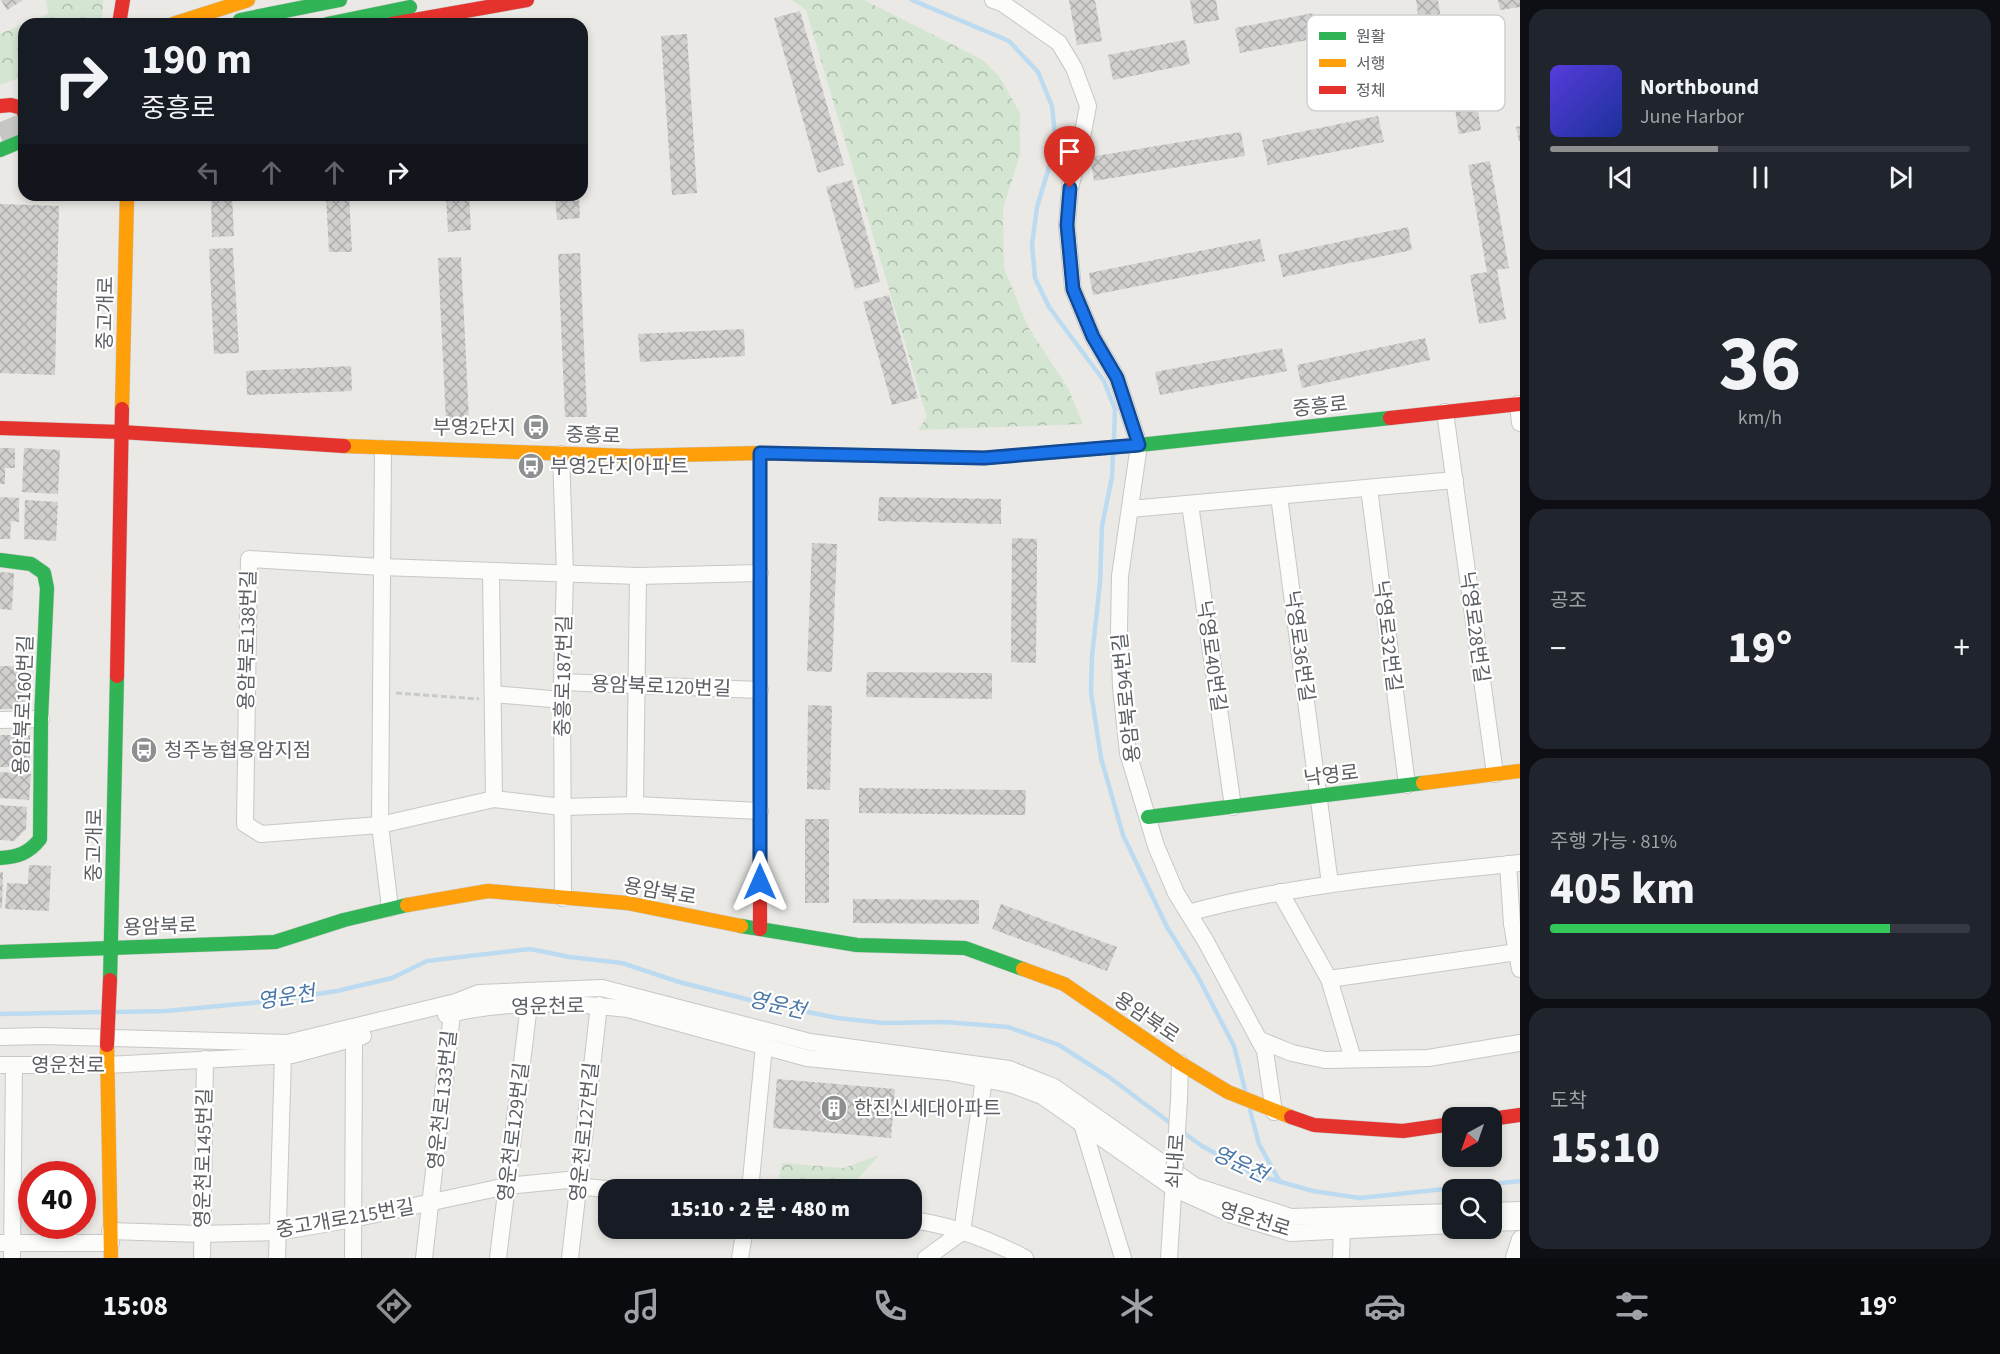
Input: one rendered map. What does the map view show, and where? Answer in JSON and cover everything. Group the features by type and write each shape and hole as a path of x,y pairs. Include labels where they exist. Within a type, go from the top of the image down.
{"street":[{"path":"120,18 123,0"},
{"path":"191,18 249,0"},
{"path":"250,18 340,0"},
{"path":"426,18 527,0"},
{"path":"993,0 1002,3 1059,43 1074,68 1088,106 1070,188 1067,225 1073,289 1093,337 1117,378 1131,446"},
{"path":"356,18 427,3"},
{"path":"216,18 226,6"},
{"path":"0,105 18,97"},
{"path":"0,105 18,107"},
{"path":"5,148 18,133"},
{"name":"중고개로","path":"111,1244 107,1045 112,947 127,201"},
{"path":"1519,404 1520,423"},
{"name":"중흥로","path":"122,432 383,449 630,456 760,453 984,458 1131,446 1519,404"},
{"name":"낙영로28번길","path":"1445,412 1495,774"},
{"path":"0,428 122,432"},
{"name":"용암북로94번길","path":"1131,446 1130,509 1120,576 1119,631 1121,687 1128,753 1156,846 1172,884 1265,1051 1274,1112"},
{"path":"383,449 380,825 390,908"},
{"path":"760,453 760,929"},
{"name":"중흥로187번길","path":"561,454 565,573 562,682 562,898"},
{"path":"1130,509 1455,480"},
{"name":"낙영로32번길","path":"1369,488 1407,785"},
{"name":"낙영로36번길","path":"1286,495 1330,884"},
{"name":"낙영로40번길","path":"1191,504 1233,807"},
{"name":"용암북로138번길","path":"565,573 381,567 249,559 245,824 261,834 380,825 494,799 562,807 635,804 760,811"},
{"name":"용암북로160번길","path":"0,560 32,564 44,573 47,588 41,719 40,838 32,851 14,857 0,858"},
{"path":"491,571 494,799"},
{"path":"565,573 638,576 760,573"},
{"path":"635,804 638,576"},
{"name":"용암북로120번길","path":"562,682 760,690"},
{"path":"493,697 562,700"},
{"path":"0,720 41,719"},
{"name":"낙영로","path":"1148,817 1520,771"},
{"path":"1188,912 1232,901 1330,884 1514,863 1512,924 1520,969"},
{"name":"용암북로","path":"0,952 275,942 390,908 488,891 627,903 857,945 965,948 1064,984 1180,1063 1228,1092 1274,1112 1314,1125 1402,1131 1442,1126"},
{"path":"1280,892 1329,979 1353,1059"},
{"path":"1329,979 1517,952"},
{"path":"0,1037 42,1036 287,1043 456,1002 479,993 602,988 810,1042 1009,1069 1054,1087 1195,1186 1292,1217 1442,1212"},
{"name":"영운천로129번길","path":"498,1258 529,1005"},
{"name":"영운천로","path":"7,1065 107,1065 283,1055 472,1008 599,1005 628,1009 807,1058 948,1072 1013,1085 1042,1096 1173,1182 1235,1216 1291,1233 1442,1225"},
{"name":"영운천로127번길","path":"570,1258 599,1005"},
{"name":"영운천로133번길","path":"424,1258 452,1014"},
{"path":"353,1258 354,1038"},
{"path":"1260,1040 1292,1053 1325,1060 1428,1058 1520,1043"},
{"path":"751,1179 764,1046"},
{"path":"277,1258 283,1055"},
{"name":"영운천로145번길","path":"202,1258 205,1059"},
{"name":"쇠내로","path":"1169,1258 1180,1063"},
{"path":"7,1065 8,1248"},
{"path":"926,1258 962,1232 984,1079"},
{"path":"1502,1117 1520,1115"},
{"path":"1082,1124 1123,1258"},
{"name":"중고개로215번길","path":"8,1248 111,1244 202,1234 278,1232 353,1219 507,1186 578,1183 598,1187"},
{"path":"1502,1211 1520,1210"},
{"path":"922,1221 936,1223 962,1232 1006,1248 1025,1258"},
{"path":"1502,1223 1520,1222"},
{"path":"1341,1258 1342,1230"},
{"path":"740,1258 743,1239"},
{"path":"1514,1258 1520,1239"}],"path":[{"path":"380,692 493,697"}],"green space":[{"path":"46,0 103,0 102,18 38,18 48,14"},
{"path":"792,0 864,0 983,60 999,76 1020,113 1020,155 1003,208 1004,268 1028,327 1068,388 1083,424 918,430 927,417 806,10"},
{"path":"18,26 18,78 0,85 0,34"},
{"path":"879,1155 857,1179 779,1178 782,1163 844,1168"}],"building":[{"path":"1,0 23,0 7,10"},
{"path":"1069,0 1095,0 1102,41 1077,45"},
{"path":"1190,0 1216,0 1219,20 1194,24"},
{"path":"1416,0 1438,0 1440,15 1418,15"},
{"path":"1498,0 1520,0 1520,7 1500,10"},
{"path":"800,11 844,165 818,173 774,18"},
{"path":"1313,13 1313,15 1307,15 1307,40 1240,53 1235,28"},
{"path":"687,34 697,193 672,195 661,36"},
{"path":"1185,40 1190,64 1113,80 1108,55"},
{"path":"1455,111 1478,111 1481,130 1459,134"},
{"path":"1378,116 1384,142 1268,165 1262,140"},
{"path":"1520,126 1520,141 1519,141 1516,127"},
{"path":"1241,132 1245,156 1094,181 1090,157"},
{"path":"1490,161 1509,268 1497,270 1506,319 1479,324 1470,275 1487,272 1468,165"},
{"path":"852,180 880,282 855,289 826,187"},
{"path":"211,201 232,201 234,236 212,237"},
{"path":"326,201 349,201 352,252 329,252"},
{"path":"446,201 469,201 471,230 448,232"},
{"path":"555,201 579,201 580,218 557,220"},
{"path":"0,204 59,206 55,375 0,373"},
{"path":"1408,227 1412,250 1283,277 1278,255"},
{"path":"1260,239 1265,261 1093,295 1089,273"},
{"path":"233,248 239,353 214,354 209,249"},
{"path":"580,253 587,417 565,417 558,254"},
{"path":"461,257 469,420 446,421 438,258"},
{"path":"889,295 918,398 892,405 863,302"},
{"path":"744,329 745,356 640,362 638,334"},
{"path":"1425,338 1430,360 1302,388 1297,365"},
{"path":"1282,348 1287,371 1160,395 1155,372"},
{"path":"351,366 352,391 247,395 246,371"},
{"path":"0,448 15,448 15,468 5,468 5,484 0,484"},
{"path":"24,448 60,450 58,494 22,492"},
{"path":"0,497 19,498 19,522 11,521 10,539 0,539"},
{"path":"879,497 1001,499 1001,524 878,521"},
{"path":"25,500 58,502 56,541 24,539"},
{"path":"1012,538 1037,539 1036,663 1011,662"},
{"path":"812,543 837,544 832,672 807,671"},
{"path":"0,572 14,573 12,610 0,609"},
{"path":"0,666 26,666 25,709 0,709"},
{"path":"867,672 992,673 992,699 866,697"},
{"path":"808,705 832,706 830,790 807,789"},
{"path":"0,735 30,735 30,767 0,767"},
{"path":"0,772 31,774 29,800 0,798"},
{"path":"859,788 1026,790 1025,815 859,813"},
{"path":"0,805 27,807 26,829 14,841 0,840"},
{"path":"805,819 829,819 829,903 805,903"},
{"path":"29,865 51,866 49,911 5,909 7,883 28,884"},
{"path":"0,872 3,872 2,908 0,908"},
{"path":"853,899 979,900 979,924 853,923"},
{"path":"1001,904 1117,947 1107,971 992,929"},
{"name":"한진신세대아파트","path":"777,1079 895,1089 891,1138 773,1128"}],"waterway":[{"path":"912,0 1009,41 1038,72 1052,106 1056,144 1037,207 1032,245 1035,278 1049,307 1104,381 1115,409 1114,440"},
{"path":"1113,454 1112,477 1102,526 1100,583 1092,656 1091,692 1101,758 1123,835 1167,927 1197,975 1234,1046 1245,1090"},
{"name":"영운천","path":"117,1012 166,1011 271,1001 337,991 392,978 427,961 530,949 570,957 622,963 679,982 754,1001 837,1018 884,1023 946,1022 1008,1027 1059,1045 1109,1077 1173,1125"},
{"name":"영운천","path":"0,1014 102,1012"},
{"path":"1250,1110 1259,1144 1280,1182"},
{"name":"영운천","path":"1180,1130 1202,1146 1253,1174 1313,1191 1360,1198 1520,1181"}],"tunnel":[{"path":"0,135 18,128"}],"traffic: fast":[{"path":"250,18 340,0"},
{"path":"356,18 410,7"},
{"path":"0,150 18,142"},
{"path":"1032,454 1390,418"},
{"path":"0,560 31,564 44,573 47,588 41,719 40,839 32,848 23,853 0,858"},
{"path":"110,980 117,676"},
{"path":"1148,817 1423,783"},
{"path":"0,952 275,942 344,920 407,905"},
{"path":"741,926 857,945 965,948 1023,969"}],"traffic: slow":[{"path":"192,18 248,0"},
{"path":"122,409 127,201"},
{"path":"344,446 630,456 805,454"},
{"path":"1423,783 1520,771"},
{"path":"407,905 488,891 627,903 741,926"},
{"path":"1023,969 1064,984 1180,1063 1228,1092 1291,1117"},
{"path":"107,1045 111,1258"}],"traffic: jam":[{"path":"120,18 123,0"},
{"path":"426,18 527,0"},
{"path":"0,106 18,107"},
{"path":"1390,418 1520,404"},
{"path":"117,676 122,409"},
{"path":"0,428 121,432 344,446"},
{"path":"760,453 760,929"},
{"path":"805,454 984,458 1032,454"},
{"path":"107,1045 110,980"},
{"path":"1502,1117 1520,1115"},
{"path":"1291,1117 1314,1125 1403,1131 1442,1125"}],"place":[{"name":"부영2단지","path":"536,427"},
{"name":"부영2단지아파트","path":"531,466"},
{"name":"청주농협용암지점","path":"144,750"},
{"name":"한진신세대아파트","path":"834,1108"}],"route":[{"path":"760,882 760,453 984,458 1139,445 1117,378 1093,337 1073,289 1067,225 1070,188"}]}
